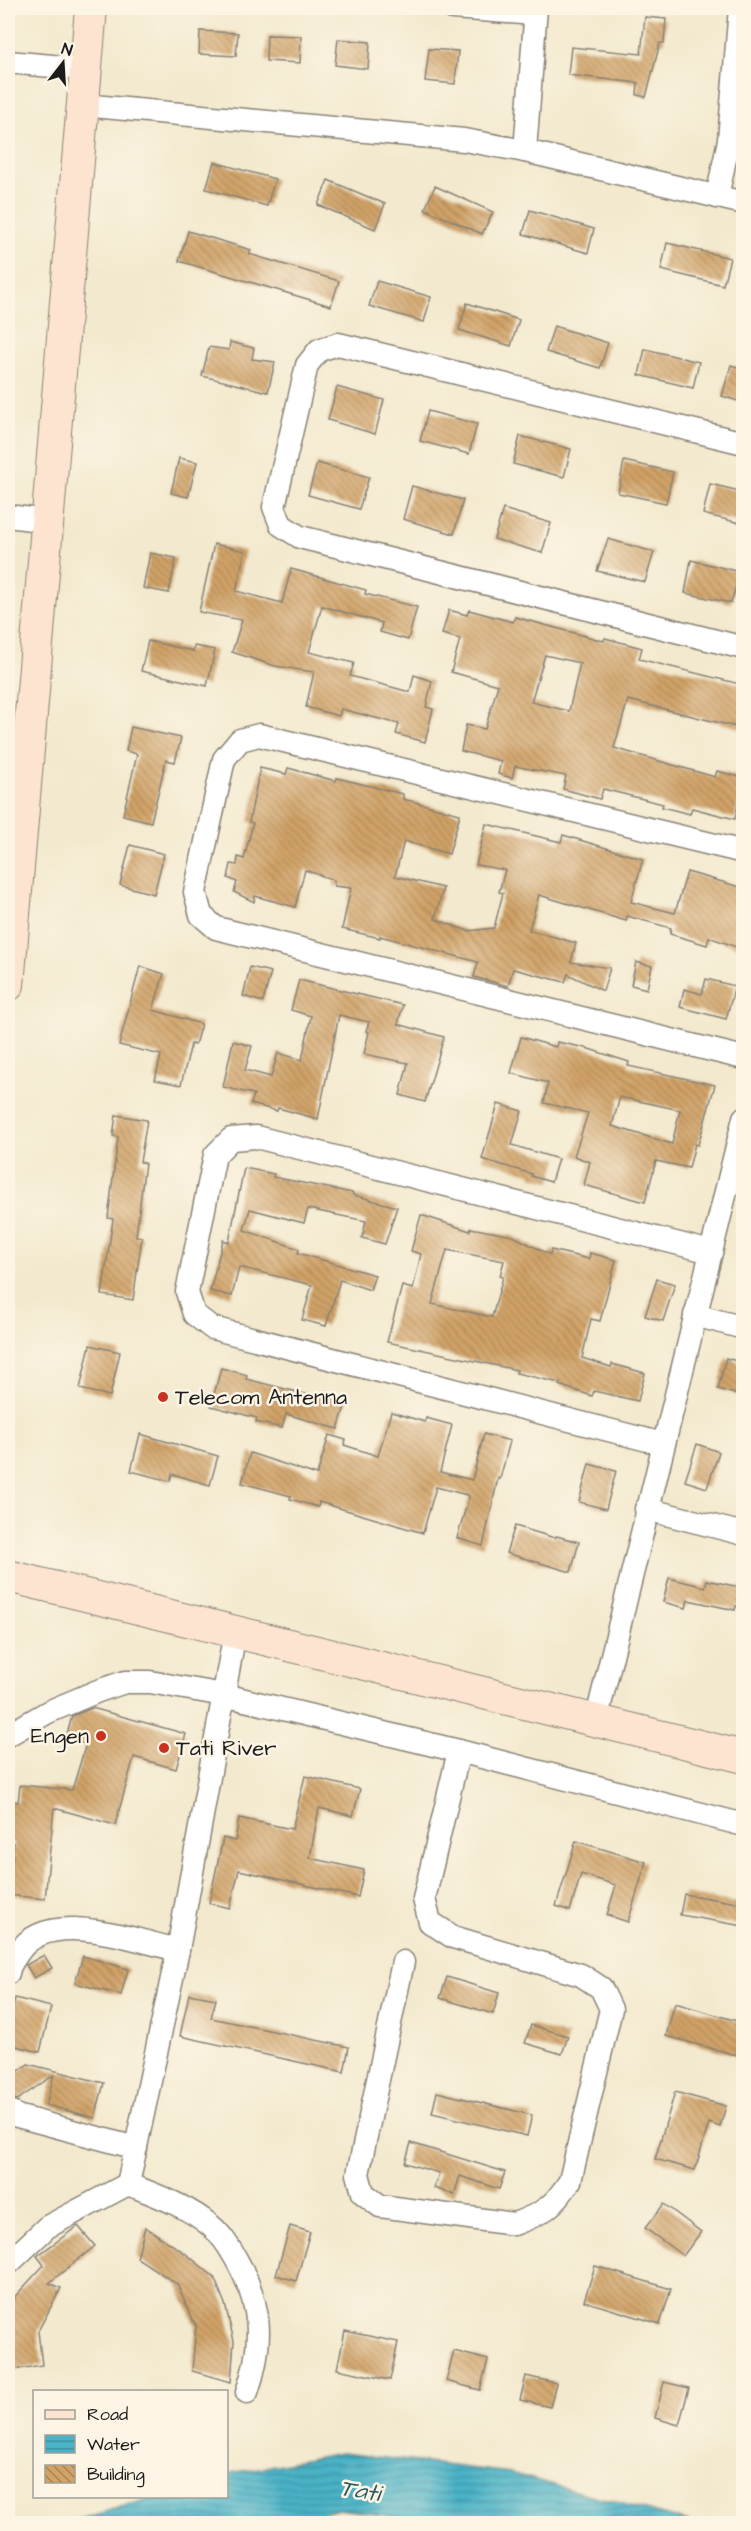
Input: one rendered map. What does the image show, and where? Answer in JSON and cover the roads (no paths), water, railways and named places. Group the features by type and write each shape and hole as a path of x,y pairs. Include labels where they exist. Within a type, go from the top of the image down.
{"street":[{"path":"8,986 91,8"},
{"path":"453,8 535,11 525,151"},
{"path":"717,197 729,140 740,8"},
{"path":"8,62 86,69"},
{"path":"82,105 412,134 525,151 744,203"},
{"path":"744,443 338,344 319,350 307,366 274,507 281,525 300,537 744,648"},
{"path":"8,516 47,521"},
{"path":"744,852 260,735 240,740 224,759 195,892 201,915 216,928 744,1058"},
{"path":"596,1721 646,1509 743,1121"},
{"path":"663,1444 212,1328 194,1314 187,1292 215,1155 231,1139 256,1137 711,1252"},
{"path":"695,1315 744,1328"},
{"path":"646,1509 744,1534"},
{"path":"8,1576 744,1757"},
{"path":"8,2264 47,2228 128,2184 178,1950 235,1632"},
{"path":"8,1735 48,1712 125,1682 150,1682 224,1695 459,1751 744,1825"},
{"path":"403,1962 358,2174 363,2193 380,2206 514,2224 533,2217 555,2204 570,2181 611,2009 601,1988 581,1975 453,1937 430,1922 424,1899 459,1751"},
{"path":"8,1973 8,1968 23,1944 48,1931 77,1928 178,1950"},
{"path":"8,2110 17,2116 136,2148"},
{"path":"128,2184 183,2208 210,2225 226,2242 245,2276 259,2334 256,2366 246,2392"}],"water":[{"name":"Tati","path":"341,2453 510,2473 692,2523 437,2523 339,2509 287,2523 67,2523 152,2498 228,2498 228,2474"}],"place":[{"name":"Telecom Antenna","path":"163,1397"},
{"name":"Engen","path":"101,1736"},
{"name":"Tati River","path":"164,1748"}]}
